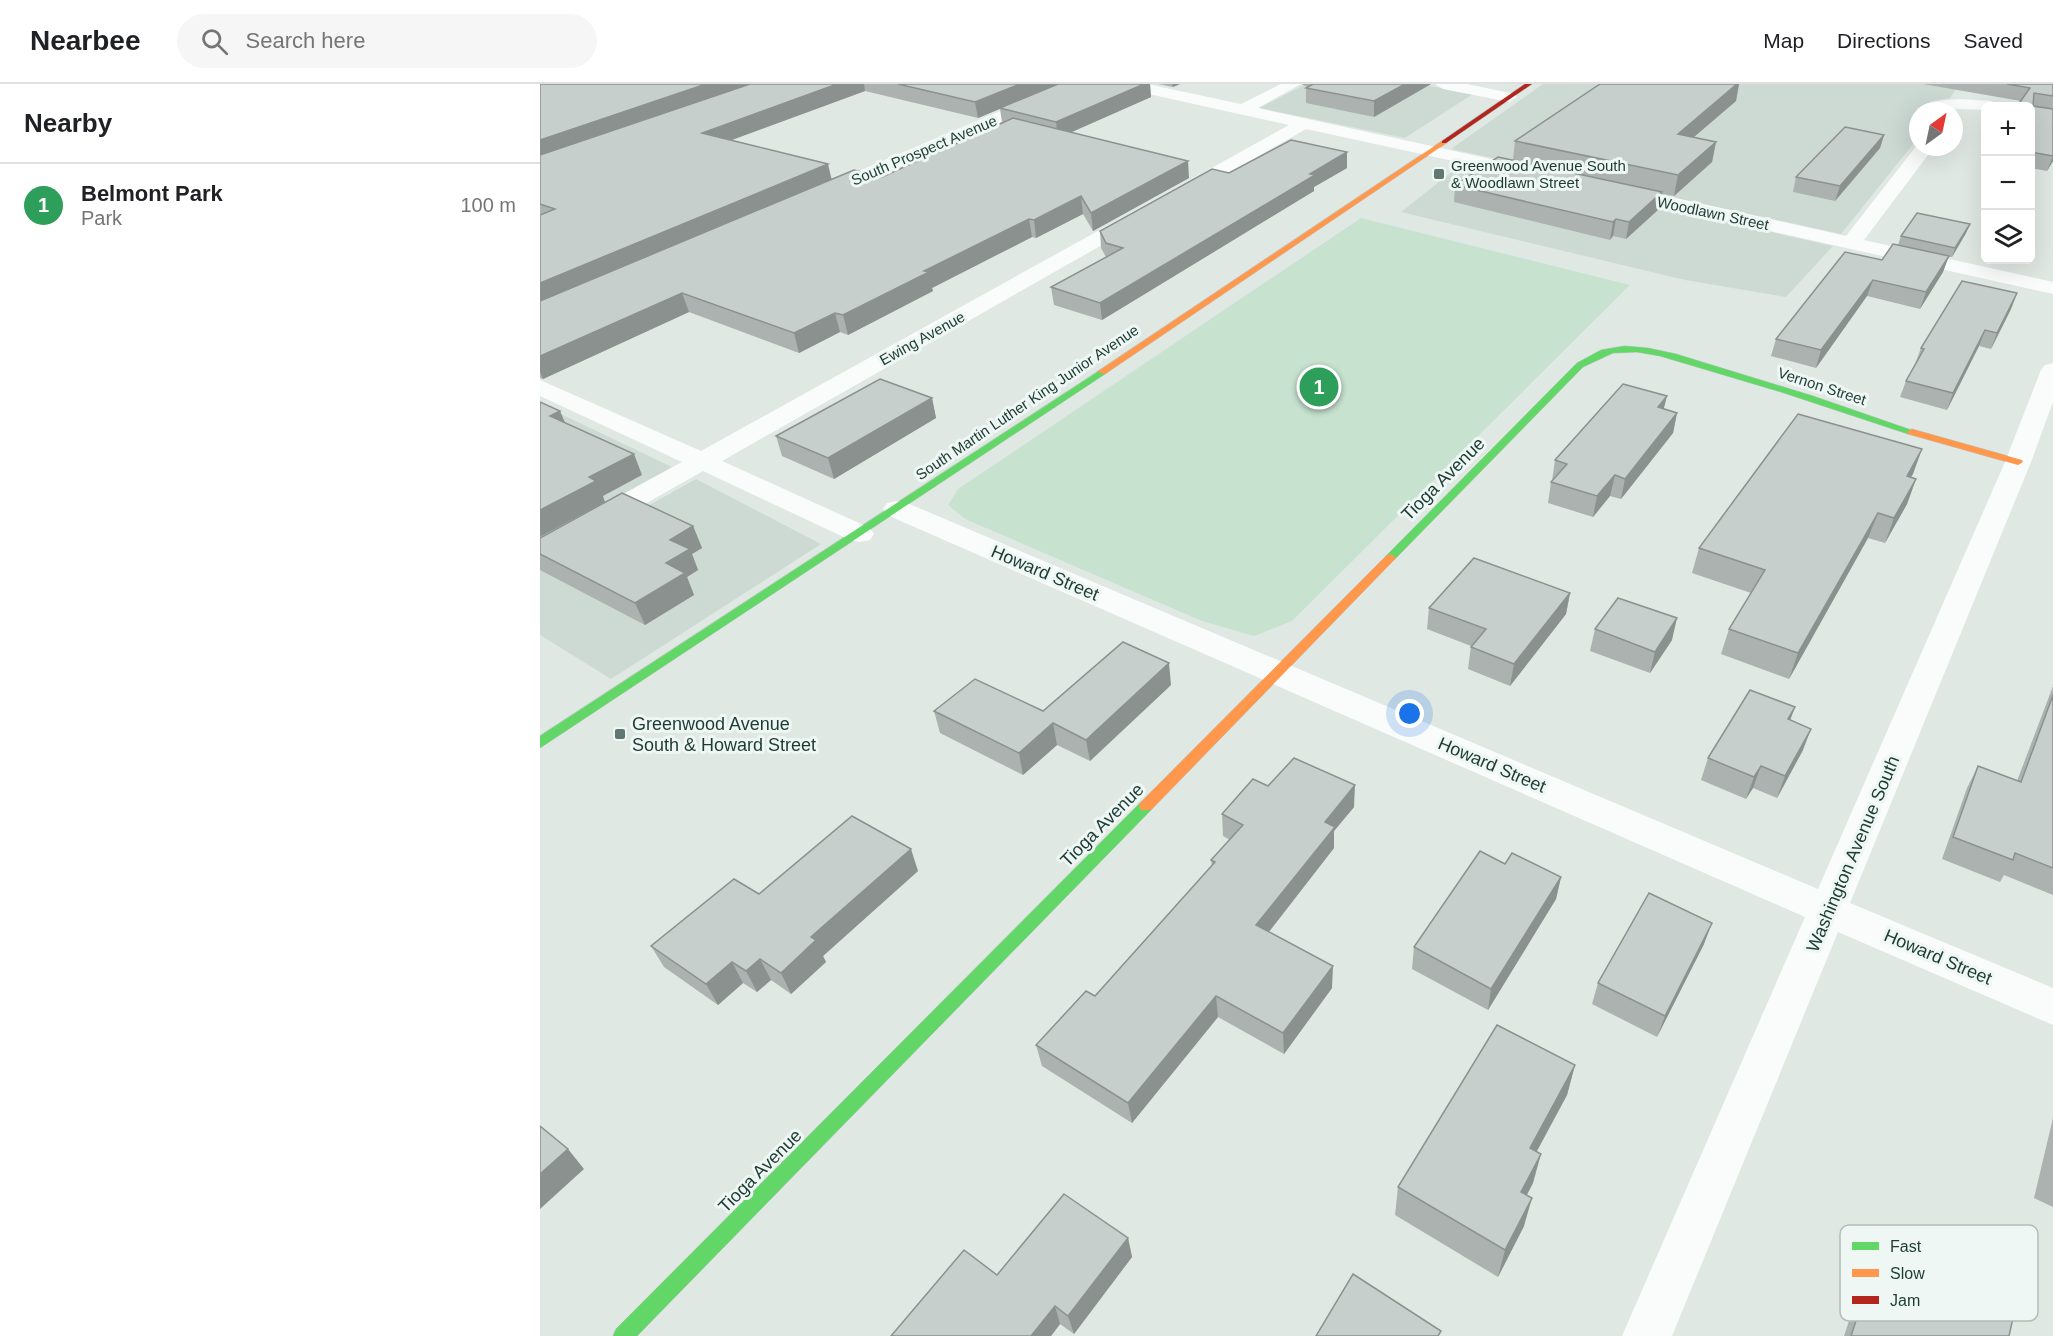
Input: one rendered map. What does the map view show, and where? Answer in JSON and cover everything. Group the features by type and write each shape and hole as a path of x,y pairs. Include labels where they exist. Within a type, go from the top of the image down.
{"street":[{"name":"South Prospect Avenue","path":"812,199 1077,84"},
{"path":"1242,110 1293,84"},
{"path":"1443,84 1509,97"},
{"name":"South Martin Luther King Junior Avenue","path":"540,743 860,534 1434,151 1450,137 1529,84"},
{"path":"1141,85 1242,110 1549,176"},
{"path":"1963,103 1981,105"},
{"name":"Ewing Avenue","path":"540,552 1304,123"},
{"path":"1851,243 1918,156"},
{"name":"Woodlawn Street","path":"1595,187 2053,288"},
{"name":"Vernon Street","path":"1614,350 1636,350 1673,357 1754,380 1923,436 2018,462"},
{"name":"Tioga Avenue","path":"623,1336 1580,365 1595,355 1614,350"},
{"name":"Washington Avenue South","path":"1647,1336 2018,462 2053,370"},
{"path":"540,387 860,534"},
{"name":"Howard Street","path":"897,509 2053,1006"}],"shaded area":[{"path":"1306,84 1420,84 1473,94 1405,138 1259,108"},
{"path":"1543,84 1959,84 1950,98 1930,102 1909,102 1909,149 1841,234 1451,149"},
{"path":"1463,163 1833,246 1786,297 1685,280 1401,212"},
{"path":"540,404 672,467 540,539"},
{"path":"696,479 821,544 611,679 540,635 540,566"}],"green space":[{"path":"1361,218 1630,285 1292,621 1254,636 1202,621 965,519 948,505 958,489"}],"building":[{"path":"540,84 706,84 540,140"},
{"path":"750,84 837,84 702,133 828,164 540,283 540,215 555,209 540,204 540,155"},
{"path":"898,84 1020,84 975,102"},
{"path":"1058,84 1144,84 1056,122 1000,108"},
{"path":"1313,84 1405,84 1374,101 1306,88"},
{"path":"1600,84 1737,84 1678,134 1716,142 1678,175 1515,141"},
{"path":"2007,84 2053,84 2053,96 2034,93 2033,102 2020,102 2030,88"},
{"path":"2035,106 2053,109 2053,156 2035,153"},
{"path":"1013,118 1188,161 1091,213 1081,196 924,271 929,272 843,315 835,313 794,333 682,293 540,356 540,301 854,170 882,177"},
{"path":"1845,127 1884,135 1840,186 1796,177"},
{"path":"1291,140 1347,152 1310,174 1315,175 1100,303 1051,287 1123,248 1106,243 1100,231 1212,169 1229,173"},
{"path":"1498,157 1662,192 1629,222 1616,219 1613,222 1455,185"},
{"path":"1917,213 1970,224 1955,248 1901,236"},
{"path":"1893,244 1949,256 1926,292 1873,280 1821,350 1776,339 1845,252 1882,260"},
{"path":"1962,281 2017,293 1997,333 1985,330 1953,393 1906,381 1924,349 1921,348"},
{"path":"880,379 932,398 828,458 776,436"},
{"path":"1623,384 1667,396 1658,407 1677,413 1625,479 1615,475 1597,496 1551,482 1567,464 1555,460"},
{"path":"540,402 560,411 550,416 634,454 589,477 596,481 540,510"},
{"path":"1798,414 1922,449 1907,476 1916,479 1894,518 1878,513 1798,653 1729,629 1765,570 1699,548"},
{"path":"622,493 693,526 670,540 690,549 666,563 685,573 635,603 540,554 540,538"},
{"path":"1474,558 1570,593 1514,664 1471,647 1486,629 1429,608"},
{"path":"1618,598 1677,618 1655,652 1595,629"},
{"path":"1123,642 1169,663 1086,740 1053,723 1019,753 934,711 975,679 1043,711"},
{"path":"1750,690 1795,707 1788,719 1811,729 1785,776 1761,766 1754,777 1708,758"},
{"path":"2053,695 2053,868 2015,853 2013,860 1953,837 1978,766 2021,782"},
{"path":"1294,758 1355,785 1325,822 1335,827 1256,925 1333,966 1283,1033 1216,996 1128,1103 1036,1045 1086,991 1095,996 1215,862 1211,860 1243,825 1222,814 1253,779 1268,786"},
{"path":"852,816 911,849 811,937 816,940 781,973 760,959 746,971 732,962 706,984 651,946 734,879 759,894"},
{"path":"1480,851 1505,864 1512,853 1561,877 1491,989 1414,947"},
{"path":"1649,893 1712,923 1665,1016 1598,983"},
{"path":"1497,1025 1575,1065 1530,1148 1541,1154 1521,1192 1532,1198 1505,1250 1398,1187"},
{"path":"540,1126 568,1149 540,1174"},
{"path":"1064,1194 1128,1238 1068,1316 1055,1306 1031,1336 891,1336 964,1250 997,1275"},
{"path":"1353,1274 1441,1331 1438,1336 1316,1336"},
{"path":"1856,1321 2012,1321 2009,1336 1851,1336"}],"traffic: fast":[{"path":"1390,558 1580,365 1608,351 1637,349 1672,356 1912,432"},
{"path":"540,743 1102,372"},
{"path":"623,1336 1146,806"}],"traffic: slow":[{"path":"1102,372 1444,142"},
{"path":"1912,432 2018,462"},
{"path":"1146,806 1390,558"}],"traffic: jam":[{"path":"1444,142 1529,84"}],"place":[{"name":"Greenwood Avenue South & Woodlawn Street","path":"1439,174"},
{"name":"Belmont Park","path":"1319,387"},
{"name":"Greenwood Avenue South & Howard Street","path":"620,734"}]}
